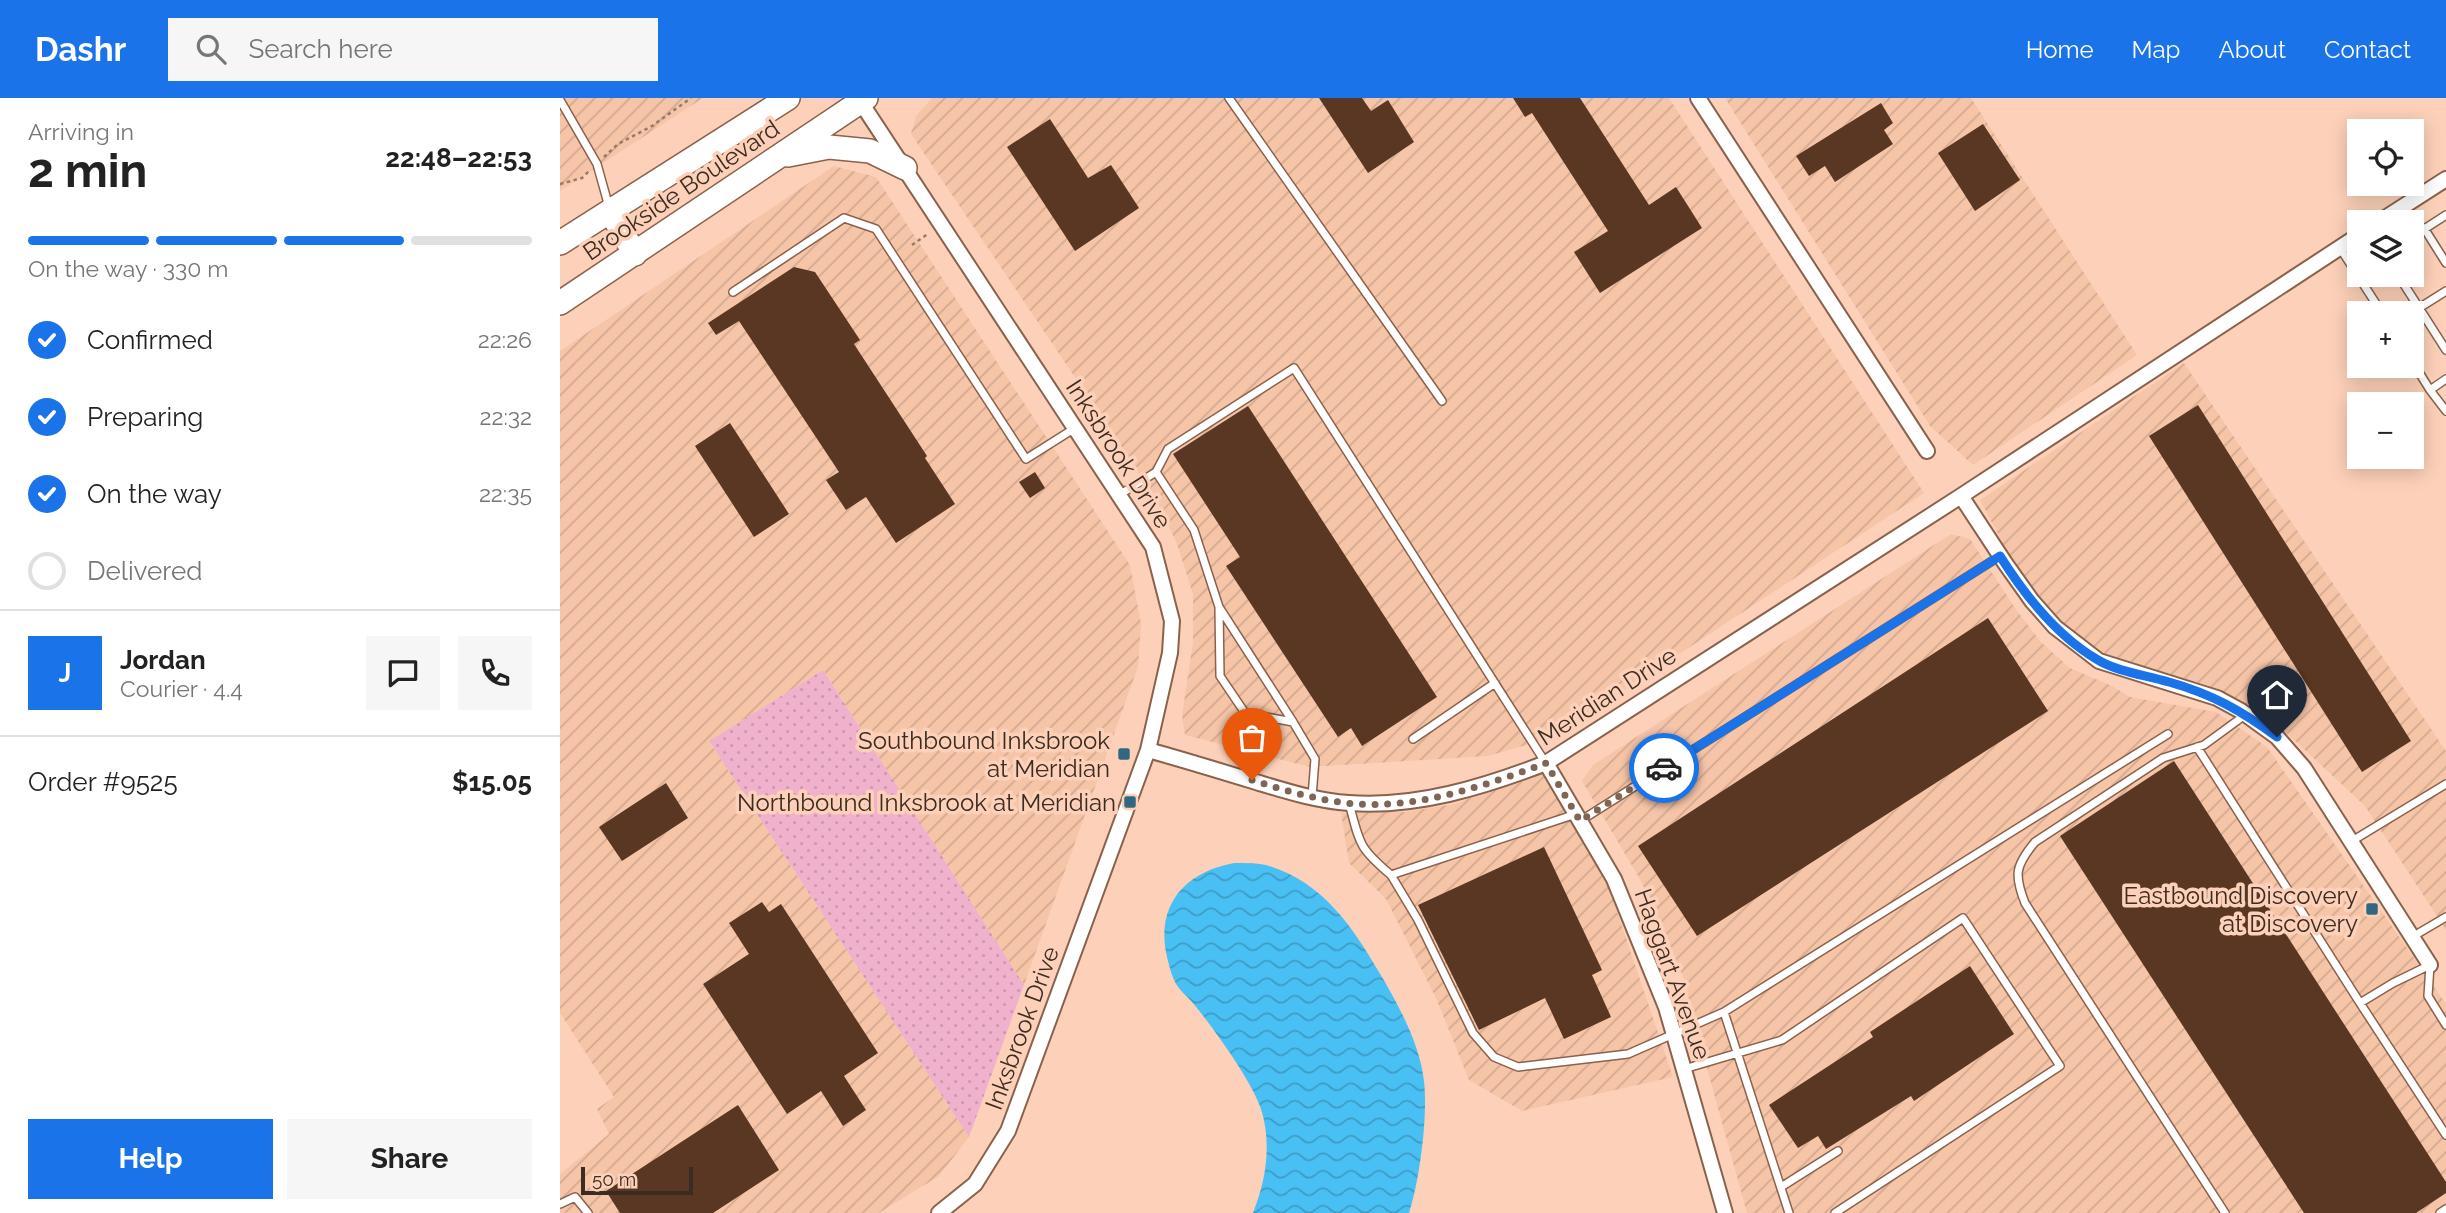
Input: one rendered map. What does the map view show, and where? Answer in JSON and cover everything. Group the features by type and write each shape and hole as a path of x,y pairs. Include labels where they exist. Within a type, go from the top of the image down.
{"main road":[{"name":"Brookside Boulevard","path":"560,243 788,98"},
{"name":"Brookside Boulevard","path":"560,303 862,99"},
{"path":"775,158 829,147 870,151 905,167"},
{"path":"610,211 635,254"}],"street":[{"path":"1698,98 1927,451"},
{"name":"Inksbrook Drive","path":"862,99 1153,547 1172,621 1170,653 1149,750 1008,1131 975,1184 939,1213"},
{"path":"2397,210 2446,178"},
{"name":"Meridian Drive","path":"1149,750 1312,797 1349,803 1396,803 1444,795 1508,778 1546,763 1961,496 2347,243"},
{"path":"1961,496 2032,601 2055,627 2099,661 2217,698 2277,737 2304,768 2430,965"},
{"name":"Haggart Avenue","path":"1546,763 1614,879 1666,1007 1725,1213"}],"lane":[{"path":"1229,98 1442,401"},
{"path":"560,100 597,164 610,211"},
{"path":"2446,215 2424,229 2446,263"},
{"path":"733,292 844,218 876,229 1026,459 1075,427"},
{"path":"2340,247 2347,257"},
{"path":"2424,305 2446,291"},
{"path":"2424,316 2446,350"},
{"path":"1119,495 1156,472 1168,449 1294,368 1546,763"},
{"path":"2423,378 2446,411"},
{"path":"2430,390 2446,379"},
{"path":"1156,472 1194,530 1219,607 1315,759 1312,797"},
{"path":"1391,875 1578,818 2000,556"},
{"path":"1219,607 1220,676 1245,713 1293,722"},
{"path":"1413,739 1495,683"},
{"path":"2225,1213 2025,903 2017,883 2016,872 2035,842 2162,758 2177,751 2197,747 2245,714"},
{"path":"1349,803 1360,844 1367,855 1391,875 1419,920 1473,1033 1494,1057 1518,1068 1628,1054 1724,1012 2168,734"},
{"path":"2197,747 2446,1135"},
{"path":"2351,842 2446,784"},
{"path":"2412,937 2446,917"},
{"path":"1684,1069 1782,1040 1964,918 2060,1066 1835,1213"},
{"path":"2360,1003 2430,965 2428,996 2446,1025"},
{"path":"1724,1012 1740,1053 1789,1213"},
{"path":"1781,1187 1838,1152"},
{"path":"560,1204 575,1197 588,1213"},
{"path":"2440,1213 2446,1209"}],"path":[{"path":"560,184 582,178 618,144 652,126 691,98"},
{"path":"912,244 934,229"}],"shaded area":[{"path":"560,98 703,98 560,191"},
{"path":"932,98 1669,98 1924,493 1562,731 1543,740 1488,756 1310,767 1185,735 1182,715 1193,642 1193,594 1177,544 1161,510 1132,462 911,134 916,116"},
{"path":"1725,98 1971,98 2137,355 1973,465 1930,426"},
{"path":"834,166 876,177 1130,565 1141,624 1138,667 1024,985 823,670 709,741 969,1137 939,1176 879,1213 560,1213 560,1174 609,1134 597,1109 614,1097 560,1013 560,351"},
{"path":"2184,363 2446,751 2446,930 2365,806 2277,724 2210,686 2104,655 2057,619 2015,566 1980,500"},
{"path":"1951,534 1970,539 2017,611 2041,642 2070,668 2130,697 2216,712 2267,747 2446,1004 2446,1213 1747,1213 1685,981 1641,881 1582,781 1593,765"},
{"path":"823,670 1024,985 969,1137 709,741"},
{"path":"1543,771 1607,882 1673,1077 1522,1111 1469,1080 1436,998 1386,899 1349,863 1341,813 1405,812 1454,804"}],"water":[{"path":"1234,863 1266,865 1286,872 1319,894 1358,938 1401,1011 1422,1067 1425,1095 1422,1147 1409,1213 1253,1213 1261,1188 1267,1149 1261,1109 1231,1054 1175,982 1164,938 1170,907 1188,883 1217,867"}],"building":[{"path":"1319,98 1362,98 1371,111 1388,100 1414,142 1368,173"},
{"path":"1513,98 1580,98 1649,205 1676,187 1702,228 1600,293 1574,252 1608,231 1532,113 1525,117"},
{"path":"1881,103 1893,123 1884,130 1893,144 1835,182 1825,166 1809,176 1796,156"},
{"path":"1050,119 1088,178 1111,165 1139,208 1075,251 1007,147"},
{"path":"1983,124 2020,180 1975,211 1938,153"},
{"path":"794,267 815,272 860,340 854,344 955,504 896,543 866,497 846,510 826,480 839,472 739,321 716,335 708,323"},
{"path":"2198,405 2411,741 2362,772 2149,436"},
{"path":"1248,406 1437,697 1362,746 1351,728 1338,737 1226,566 1240,557 1173,454"},
{"path":"730,423 789,514 754,537 695,446"},
{"path":"1035,472 1045,488 1030,498 1019,482"},
{"path":"1988,618 2048,711 1697,936 1638,846"},
{"path":"2174,761 2446,1182 2446,1193 2416,1213 2304,1213 2060,836"},
{"path":"666,783 688,818 622,861 599,827"},
{"path":"1544,847 1602,970 1592,975 1611,1017 1564,1039 1545,998 1479,1030 1418,905"},
{"path":"762,902 769,912 781,904 878,1053 844,1076 866,1110 843,1126 821,1091 787,1114 703,984 749,954 729,923"},
{"path":"1970,966 2014,1034 1914,1101 1911,1096 1826,1149 1818,1136 1798,1148 1769,1105 1873,1037 1870,1032"},
{"path":"738,1105 779,1170 713,1213 620,1213 606,1191"}],"way so far":[{"path":"1252,780 1303,796 1349,803 1396,803 1444,795 1508,778 1546,763 1580,821 1664,768"}],"place":[{"name":"Southbound Inksbrook at Meridian","path":"1124,754"},
{"name":"Northbound Inksbrook at Meridian","path":"1130,802"},
{"name":"Eastbound Discovery at Discovery","path":"2372,909"}],"route":[{"path":"1664,768 2000,556 2032,601 2055,627 2099,661 2217,698 2241,711 2277,737"}]}
